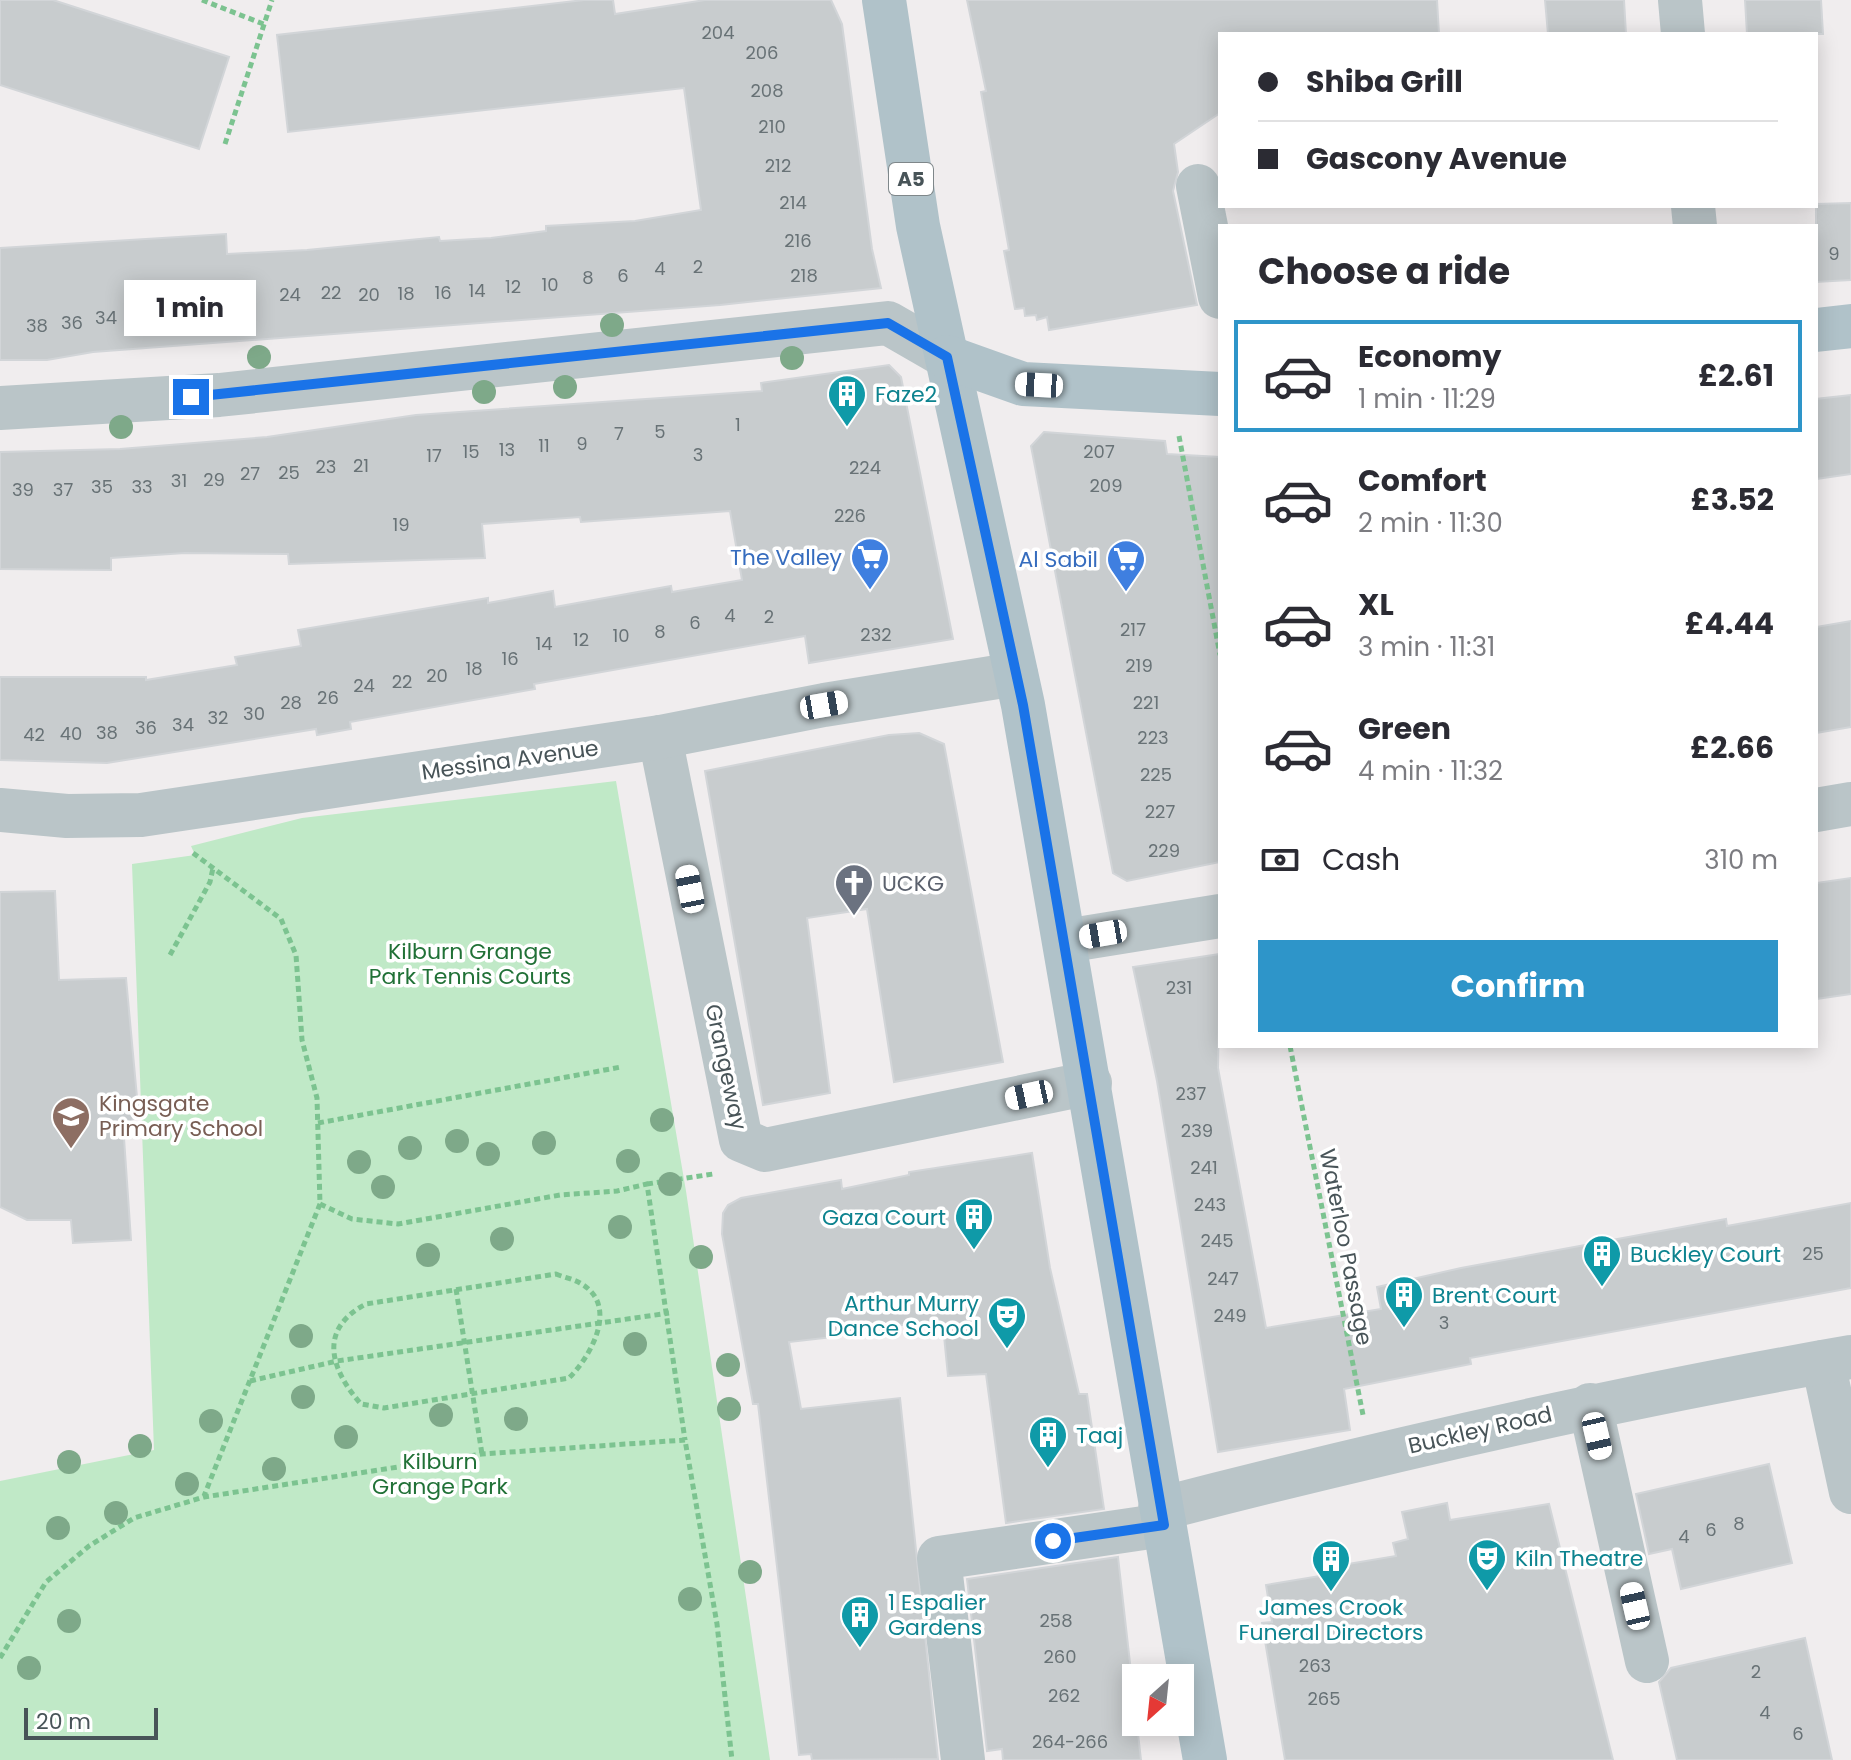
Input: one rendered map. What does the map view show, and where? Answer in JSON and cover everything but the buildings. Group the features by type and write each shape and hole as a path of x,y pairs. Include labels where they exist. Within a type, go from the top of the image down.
{"main road":[{"name":"A5","path":"884,0 918,226 1016,674 1065,941 1205,1760"},
{"path":"1818,330 1851,326"},
{"path":"947,357 1023,384 1218,394"}],"street":[{"path":"1680,0 1683,32"},
{"path":"1198,186 1218,287"},
{"path":"0,408 219,395 888,323 947,357"},
{"name":"Messina Avenue","path":"0,810 67,816 141,815 660,737 824,705 1016,674"},
{"name":"Grangeway","path":"660,737 741,1140 765,1150 1090,1083"},
{"path":"1818,810 1851,804"},
{"path":"1065,941 1218,916"},
{"path":"1837,1360 1851,1492"},
{"name":"Buckley Road","path":"963,1760 939,1558 1162,1517 1371,1455 1590,1405 1837,1360"},
{"path":"1590,1405 1647,1661"}],"path":[{"path":"202,0 266,25"},
{"path":"225,144 272,0"},
{"path":"1171,392 1218,644"},
{"path":"141,815 281,919 296,955 302,1040 317,1098 320,1204 204,1497"},
{"path":"170,955 210,882 213,868"},
{"name":"Waterloo Passage","path":"1290,1048 1371,1455"},
{"path":"318,1123 621,1067"},
{"path":"320,1204 352,1219 398,1224 560,1195 617,1191 647,1184 669,1313 685,1440 717,1624 732,1760"},
{"path":"556,1274 582,1284 595,1297 598,1338 586,1361 569,1378 384,1408 361,1404 341,1379 333,1345 335,1332 349,1313 366,1304 456,1289 556,1274"},
{"path":"456,1289 482,1454"},
{"path":"249,1381 337,1361 669,1313"},
{"path":"0,1658 46,1582 89,1546 134,1518 204,1497 482,1454 685,1440"}],"green space":[{"name":"Kilburn Grange Park","path":"616,781 686,1191 770,1760 0,1760 0,1481 154,1450 132,864 195,855 191,846 302,818"}],"place":[{"name":"Faze2","path":"847,428"},
{"name":"The Valley","path":"870,591"},
{"name":"Al Sabil","path":"1126,593"},
{"name":"UCKG","path":"854,917"},
{"name":"Kingsgate Primary School","path":"71,1150"},
{"name":"Gaza Court","path":"974,1251"},
{"name":"Buckley Court","path":"1602,1288"},
{"name":"Brent Court","path":"1404,1329"},
{"name":"Arthur Murry Dance School","path":"1007,1350"},
{"name":"Taaj","path":"1048,1469"},
{"name":"Kiln Theatre","path":"1487,1592"},
{"name":"James Crook Funeral Directors","path":"1331,1593"},
{"name":"1 Espalier Gardens","path":"860,1649"}],"route":[{"path":"191,397 888,323 947,357 1023,705 1164,1525 1053,1541"}],"park label":[{"name":"Kilburn Grange Park Tennis Courts","path":"470,964"}]}
